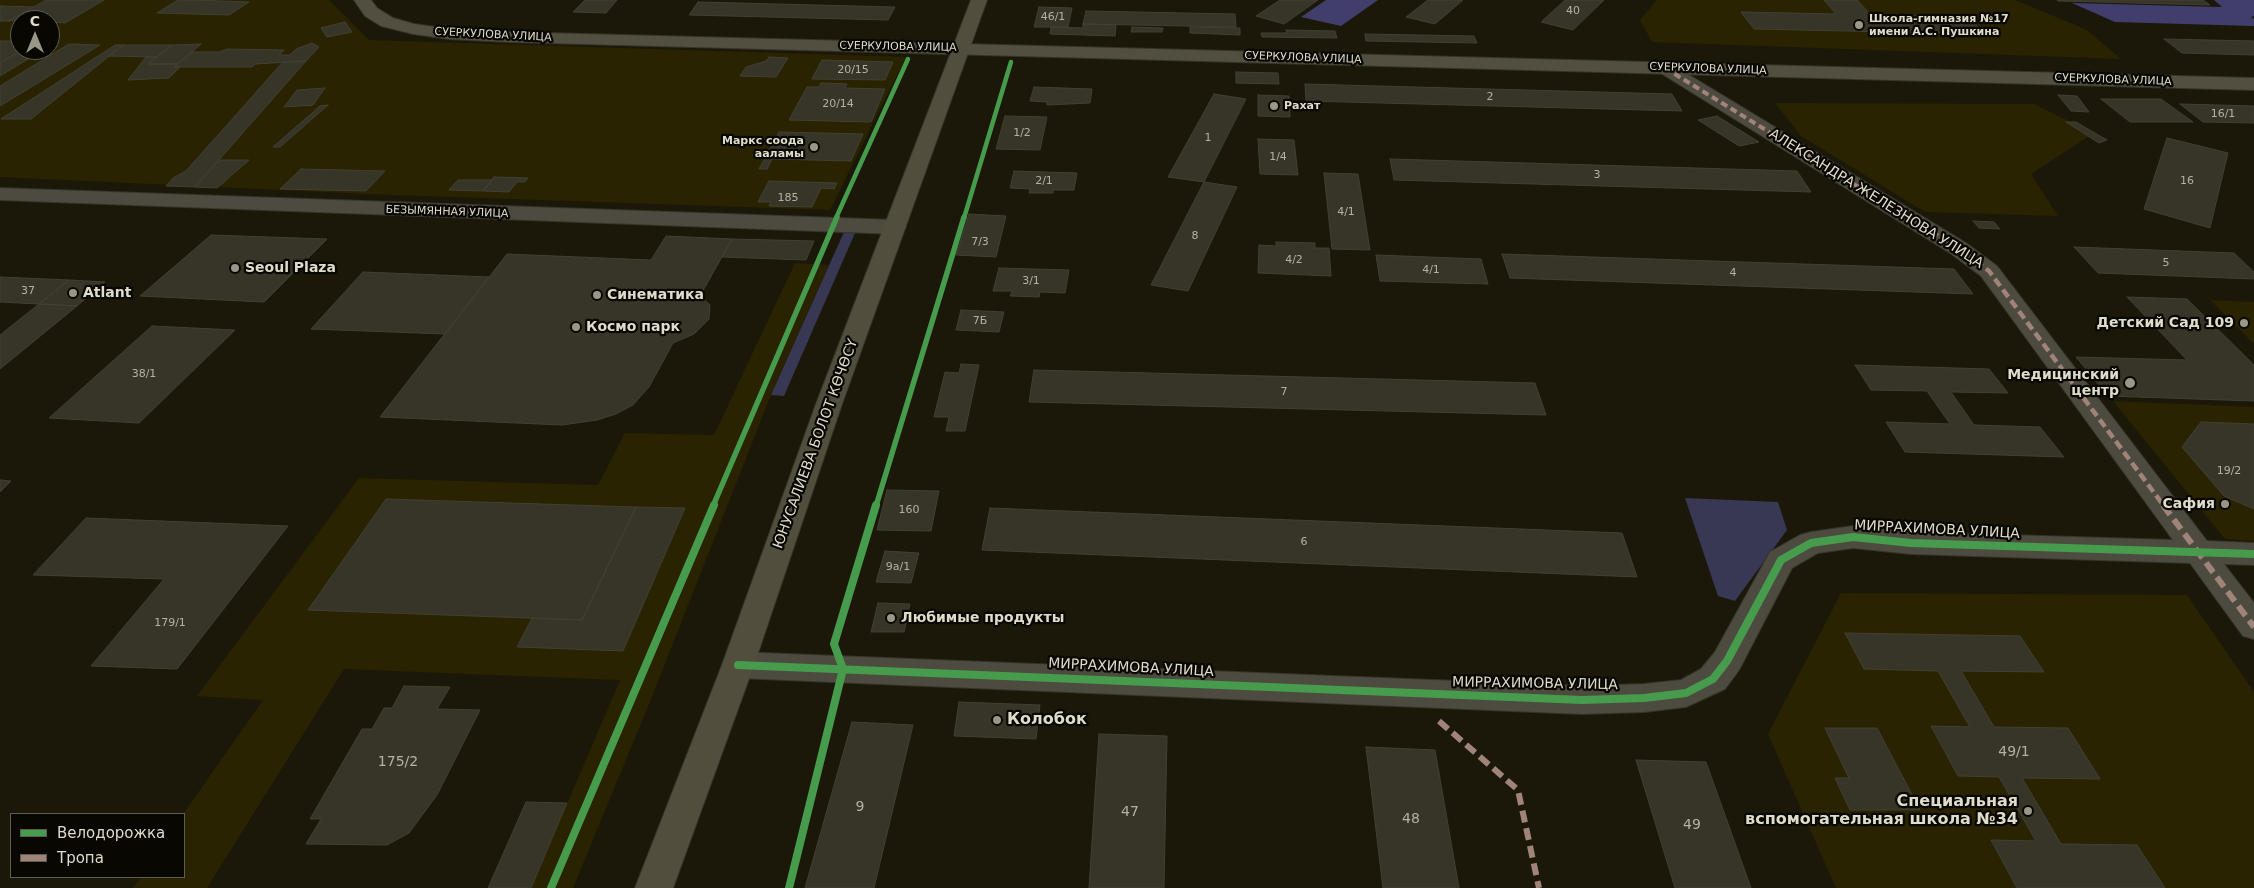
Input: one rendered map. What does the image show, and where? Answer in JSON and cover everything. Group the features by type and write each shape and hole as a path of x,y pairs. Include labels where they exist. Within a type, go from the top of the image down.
{"main road":[{"name":"СУЕРКУЛОВА УЛИЦА","path":"362,0 371,12 387,22 449,34 2254,84"},
{"name":"ЮНУСАЛИЕВА БОЛОТ КӨЧӨСҮ","path":"654,888 738,665 830,404 979,0"}],"street":[{"name":"АЛЕКСАНДРА ЖЕЛЕЗНОВА УЛИЦА","path":"1665,68 1958,248 1989,271 2200,552 2254,628"},
{"name":"БЕЗЫМЯННАЯ УЛИЦА","path":"0,194 253,205 895,227"},
{"name":"МИРРАХИМОВА УЛИЦА","path":"738,665 1582,700 1644,698 1686,693 1713,678 1727,661 1781,560 1811,542 1853,537 1911,543 2254,554"}],"shaded area":[{"path":"0,0 329,0 369,40 906,57 830,210 367,194 0,177"},
{"path":"1326,0 1378,0 1341,26 1301,17"},
{"name":"Школа-гимназия №17 имени А.С. Пушкина","path":"1657,0 2015,0 2087,30 2121,59 1652,42 1640,20"},
{"path":"2214,0 2254,0 2254,16 2251,17 2254,19 2254,26 2115,22 2072,3 2222,7"},
{"path":"1775,103 2034,104 2094,133 2031,174 2058,216 1925,212 1801,136"},
{"path":"844,232 855,233 784,396 771,395"},
{"path":"795,263 829,265 771,395 649,704 573,888 531,888 620,680 344,669 207,888 133,888 140,878 185,878 184,813 263,700 197,696 359,478 598,485 625,433 714,435","holes":["386,499 685,508 623,651 517,647 532,618 309,610"]},
{"name":"Детский Сад 109","path":"2210,300 2254,302 2254,344"},
{"name":"Сафия","path":"2113,401 2254,407 2254,541 2225,539"},
{"path":"1685,498 1778,502 1787,530 1735,601 1718,596"},
{"name":"Специальная вспомогательная школа №34","path":"1841,593 2187,595 2254,692 2254,888 1836,888 1768,734"}],"building":[{"path":"46,0 104,0 65,23 60,23 60,10 28,10"},
{"path":"178,0 249,2 229,15 157,13"},
{"path":"585,0 617,0 606,13 573,12"},
{"path":"1280,0 1318,0 1284,24 1256,16"},
{"path":"1428,0 1463,0 1435,24 1406,17"},
{"path":"1565,0 1604,0 1573,30 1541,22"},
{"path":"1824,0 1857,0 1871,15 1967,17 1986,34 1754,29 1741,12 1836,14"},
{"path":"2203,0 2210,5 2058,1"},
{"path":"698,2 895,7 888,20 689,15"},
{"path":"0,6 33,7 28,10 10,10 10,20 0,21"},
{"path":"1039,7 1072,8 1068,27 1034,27"},
{"path":"1086,11 1235,14 1236,27 1083,24"},
{"path":"345,22 352,32 327,37 321,28"},
{"path":"1083,24 1116,25 1115,36 1050,34 1051,27 1083,28"},
{"path":"1132,27 1163,28 1162,32 1131,32"},
{"path":"1190,27 1240,28 1240,35 1190,33"},
{"path":"1286,30 1335,31 1337,38 1262,37 1261,33 1287,33"},
{"path":"1365,34 1474,36 1477,43 1366,41"},
{"path":"2164,39 2254,41 2254,55 2182,53"},
{"path":"0,41 10,41 10,57 0,63"},
{"path":"312,43 319,47 306,61 255,64 252,67 174,67 192,52 219,52 227,49 284,50 279,55 290,55 296,49"},
{"path":"69,44 100,45 0,106 0,86 43,60 60,60 60,49"},
{"path":"201,44 178,64 148,64 172,45"},
{"path":"115,45 123,45 31,119 1,119"},
{"path":"123,45 172,45 157,57 108,56"},
{"path":"10,57 10,60 26,60 0,76 0,63"},
{"path":"146,57 157,57 148,64 178,64 174,67 180,67 169,78 128,80"},
{"path":"769,57 788,58 776,77 740,76 746,67 766,61"},
{"path":"822,60 893,62 885,80 812,79"},
{"path":"306,61 195,187 166,186 173,178 186,171 283,62"},
{"path":"1236,72 1278,73 1279,84 1236,83"},
{"path":"821,83 847,84 845,88 885,89 871,122 789,120 807,87 819,87"},
{"path":"1305,84 1672,94 1682,111 1306,101"},
{"path":"1034,87 1092,89 1090,103 1047,105 1047,102 1030,101"},
{"path":"325,88 313,105 284,107 297,90"},
{"path":"1214,94 1246,99 1204,182 1168,177"},
{"name":"Рахат","path":"1258,95 1289,96 1290,117 1258,116"},
{"path":"2058,95 2077,96 2089,112 2071,111"},
{"path":"2101,99 2161,99 2193,122 2130,122"},
{"path":"2180,104 2254,106 2254,123 2203,122"},
{"path":"328,105 280,147 273,147 320,106"},
{"path":"1005,116 1047,117 1040,150 996,149"},
{"path":"1717,116 1759,142 1739,146 1698,120"},
{"path":"2066,122 2076,122 2107,140 2099,143"},
{"name":"Маркс соода ааламы","path":"779,132 863,134 851,161 772,159 767,169 759,169"},
{"path":"2167,138 2228,153 2210,228 2144,209"},
{"path":"1258,139 1294,140 1298,175 1260,174"},
{"path":"1390,159 1797,171 1811,192 1394,180"},
{"path":"219,160 249,160 217,188 195,187"},
{"path":"301,169 385,171 366,191 280,189"},
{"path":"1014,171 1077,173 1074,190 1053,190 1053,193 1029,193 1030,189 1010,188"},
{"path":"1324,173 1358,174 1370,250 1332,249"},
{"path":"494,177 528,178 525,182 517,182 509,192 483,191"},
{"path":"458,180 492,180 483,191 449,190"},
{"path":"769,181 837,183 834,189 821,188 812,207 769,206 771,202 758,202"},
{"path":"1204,182 1237,187 1188,291 1151,285"},
{"path":"969,214 1006,216 996,257 956,255"},
{"path":"1973,221 1994,222 2000,229 1979,228"},
{"name":"Seoul Plaza","path":"211,235 327,239 264,302 140,296"},
{"name":"Космо парк","path":"666,236 732,239 700,296 710,305 709,319 694,334 673,343 649,387 633,405 616,414 597,420 562,425 380,417 507,254 651,260"},
{"path":"732,239 814,241 806,260 722,257"},
{"path":"1276,242 1315,243 1315,248 1329,248 1331,276 1258,273 1259,245 1276,246"},
{"path":"2074,247 2234,253 2254,272 2254,279 2098,273"},
{"path":"1502,254 1954,269 1973,294 1510,278"},
{"path":"1376,255 1481,259 1488,284 1380,281"},
{"path":"999,268 1069,270 1065,293 1040,292 1039,297 1010,296 1012,291 993,291"},
{"path":"363,272 489,277 445,334 311,329"},
{"path":"0,277 69,280 39,304 0,302"},
{"name":"Atlant","path":"69,280 105,282 77,306 39,304"},
{"path":"2127,297 2187,299 2254,365 2254,401 2108,396 2076,357 2187,360"},
{"path":"39,304 77,306 0,369 0,335"},
{"path":"961,310 1004,312 999,332 956,330"},
{"path":"152,326 235,330 139,423 49,418"},
{"path":"961,364 979,365 965,431 946,431 949,417 934,417 945,372 959,373"},
{"path":"1855,365 1989,369 2008,393 1951,392 1974,425 2040,427 2064,457 1905,452 1886,422 1950,424 1927,391 1871,390"},
{"path":"1034,370 1535,383 1546,415 1029,402"},
{"path":"2201,422 2254,424 2254,509 2224,496 2182,447"},
{"path":"0,480 11,481 0,492"},
{"path":"887,490 939,491 931,531 877,530"},
{"path":"386,499 636,507 582,620 308,610"},
{"path":"636,507 685,508 623,651 517,647 532,618 582,620"},
{"path":"990,508 1622,533 1637,577 982,550"},
{"path":"86,518 288,526 177,669 91,666 164,579 33,575"},
{"path":"885,551 919,553 911,583 876,582"},
{"name":"Любимые продукты","path":"878,603 910,604 904,632 871,632"},
{"path":"1845,633 2020,636 2044,672 1961,671 1994,727 2068,728 2100,779 2022,778 2061,844 2137,845 2165,888 2017,888 1991,840 2036,841 1999,777 1958,776 1931,726 1970,727 1938,671 1864,669"},
{"path":"404,686 450,687 437,709 480,710 437,795 409,833 387,845 306,844 321,819 310,819 362,729 372,729 384,708 392,708"},
{"name":"Колобок","path":"959,702 1040,705 1036,739 954,736"},
{"path":"852,722 913,725 874,888 805,888"},
{"path":"1825,728 1877,728 1920,810 1850,810 1835,778 1849,778"},
{"path":"1099,734 1167,736 1164,888 1089,888"},
{"path":"1366,747 1435,750 1459,888 1383,888"},
{"path":"1636,760 1706,762 1751,888 1675,888"},
{"path":"526,802 567,803 531,888 488,888"}],"marked path":[{"path":"1665,68 1958,248 1989,271 2254,627"},
{"path":"1439,721 1518,790 1539,888"}],"cycle path":[{"path":"551,888 833,225 908,59"},
{"path":"789,888 843,669 834,644 1011,62"},
{"path":"738,665 1582,700 1644,698 1686,693 1713,679 1727,661 1781,560 1811,543 1853,537 1911,543 2254,554"}],"place":[{"name":"Школа-гимназия №17 имени А.С. Пушкина","path":"1859,25"},
{"name":"Рахат","path":"1274,106"},
{"name":"Маркс соода ааламы","path":"814,147"},
{"name":"Seoul Plaza","path":"235,268"},
{"name":"Atlant","path":"73,293"},
{"name":"Синематика","path":"597,295"},
{"name":"Детский Сад 109","path":"2244,323"},
{"name":"Космо парк","path":"576,327"},
{"name":"Медицинский центр","path":"2130,383"},
{"name":"Сафия","path":"2225,504"},
{"name":"Любимые продукты","path":"891,618"},
{"name":"Колобок","path":"997,720"},
{"name":"Специальная вспомогательная школа №34","path":"2028,811"}]}
